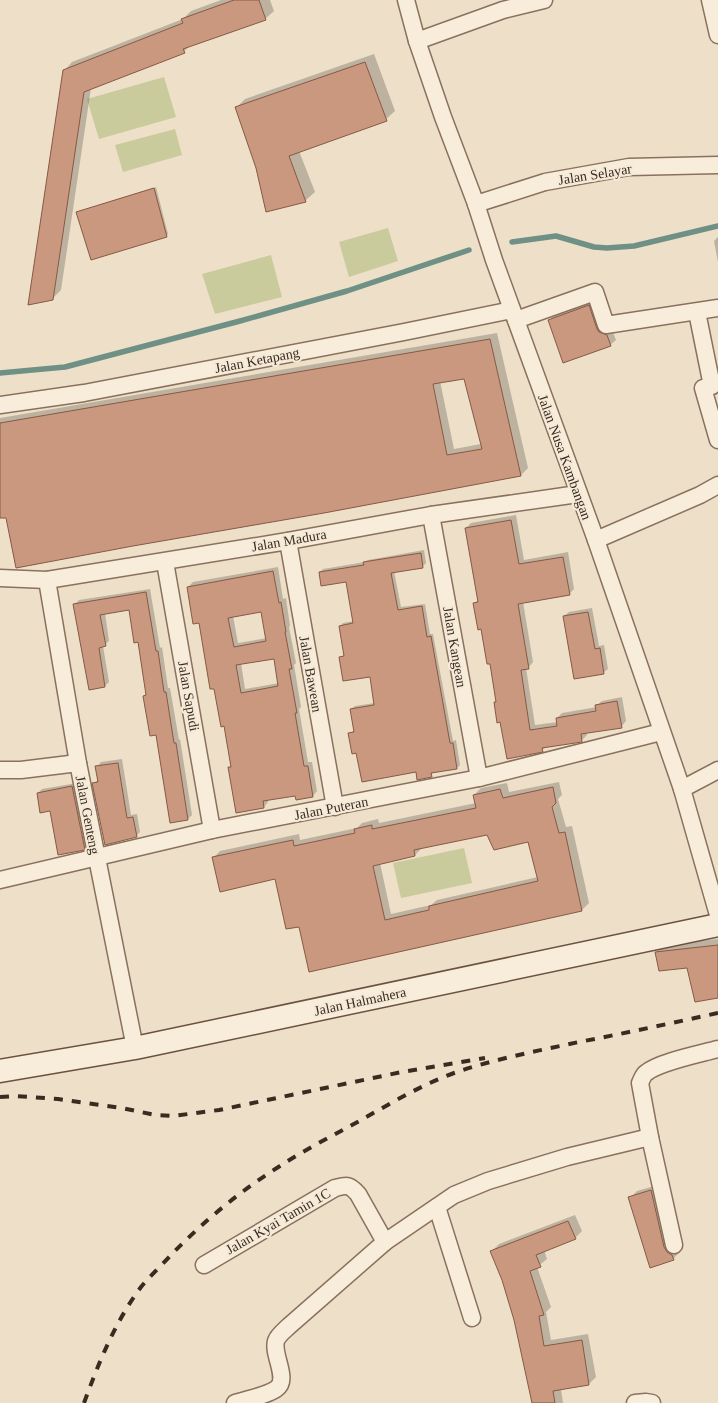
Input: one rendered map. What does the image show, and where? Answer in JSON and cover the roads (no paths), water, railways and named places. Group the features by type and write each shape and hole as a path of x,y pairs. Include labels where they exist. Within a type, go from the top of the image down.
{"street":[{"name":"Jalan Nusa Kambangan","path":"406,0 418,41 494,260 596,540 682,789 718,915"},
{"path":"418,41 503,10 544,0"},
{"path":"710,0 718,35"},
{"name":"Jalan Selayar","path":"476,204 544,182 629,167 718,165"},
{"name":"Jalan Ketapang","path":"0,405 103,389 404,332 514,315 595,292 606,325 697,312"},
{"path":"718,308 697,312 712,386 703,388 718,440"},
{"path":"596,540 700,495 718,485"},
{"name":"Jalan Madura","path":"0,578 47,580 165,562 431,515 578,494"},
{"name":"Jalan Kangean","path":"431,515 479,778"},
{"name":"Jalan Bawean","path":"288,541 335,807"},
{"name":"Jalan Sapudi","path":"165,562 212,830"},
{"name":"Jalan Genteng","path":"47,580 78,763 135,1048"},
{"name":"Jalan Puteran","path":"0,880 212,830 479,778 661,732"},
{"path":"0,770 21,770 78,763"},
{"path":"682,789 718,770"},
{"name":"Jalan Halmahera","path":"0,1071 135,1048 718,925"},
{"path":"674,1245 640,1083 646,1073 661,1065 718,1049"},
{"path":"235,1403 272,1392 278,1388 282,1383 282,1375 276,1351 276,1340 282,1333 384,1242 454,1196 488,1181 567,1157 650,1137"},
{"name":"Jalan Kyai Tamin 1C","path":"204,1265 335,1188 346,1185 358,1194 384,1242"},
{"path":"437,1207 472,1318"},
{"path":"635,1403 652,1403"}],"waterway":[{"path":"512,242 556,236 594,247 634,246 718,226"},
{"path":"0,373 65,367 347,291 469,250"}],"railway":[{"path":"84,1403 108,1343 123,1314 141,1287 209,1219 236,1196 289,1160 402,1097 454,1073 516,1056 718,1013"},
{"path":"0,1097 15,1096 58,1099 122,1108 155,1115 173,1116 219,1110 402,1072 485,1058"}]}
